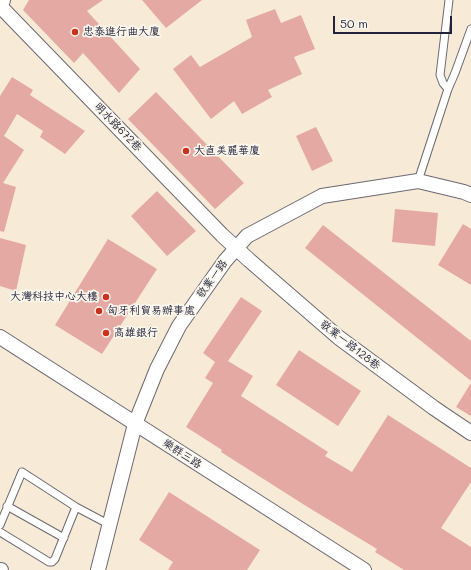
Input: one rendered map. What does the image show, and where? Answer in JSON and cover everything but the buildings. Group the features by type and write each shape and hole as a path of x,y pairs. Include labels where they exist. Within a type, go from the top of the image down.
{"street":[{"name":"明水路672巷","path":"0,6 235,248"},
{"name":"敬業一路","path":"98,570 135,424 156,369 179,326 235,248 247,236 322,196 418,181 471,195"},
{"name":"敬業一路128巷","path":"235,248 338,337 434,408 471,433"},
{"name":"樂群三路","path":"0,337 364,570"}],"lane":[{"path":"448,89 443,83 440,75 449,0"},
{"path":"418,181 448,89 471,29"},
{"path":"0,525 22,472 76,507 110,525"},
{"path":"7,506 64,538"},
{"path":"0,532 49,562 54,562 76,507"}],"place":[{"name":"忠泰進行曲大廈","path":"75,32"},
{"name":"大直美麗華廈","path":"186,151"},
{"name":"大灣科技中心大樓","path":"106,297"},
{"name":"匈牙利貿易辦事處","path":"99,311"},
{"name":"高雄銀行","path":"106,333"}]}
